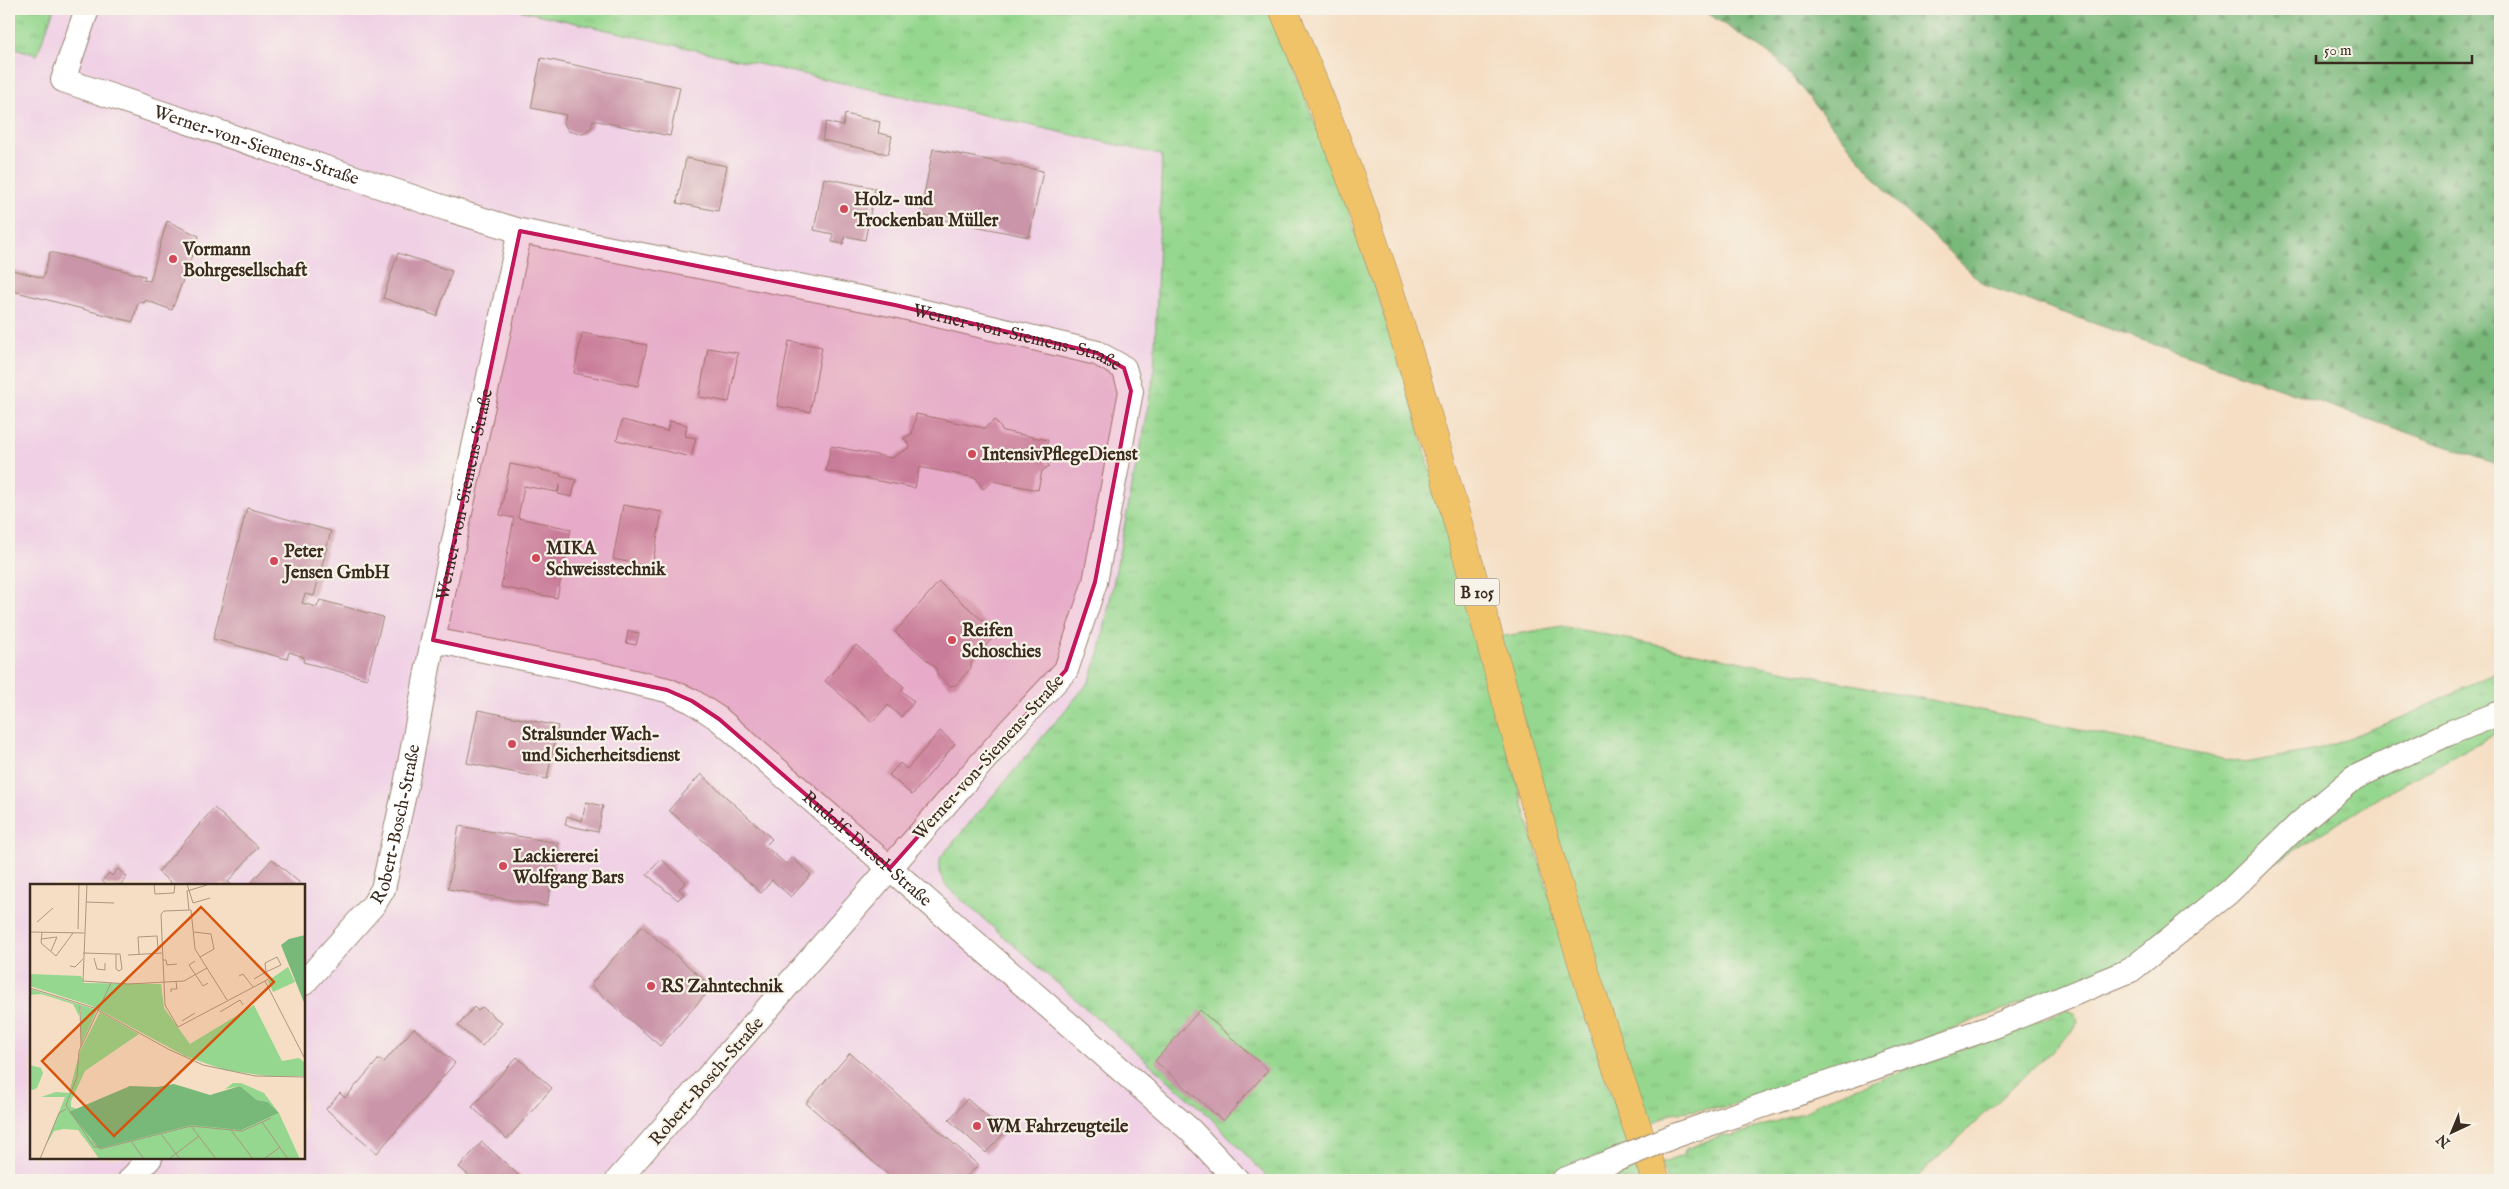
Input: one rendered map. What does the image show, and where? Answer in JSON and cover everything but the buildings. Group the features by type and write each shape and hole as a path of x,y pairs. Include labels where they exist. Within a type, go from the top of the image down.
{"highway":[{"name":"B 105","path":"1283,9 1319,92 1354,184 1388,286 1430,423 1545,838 1583,964 1656,1180"}],"street":[{"name":"Werner-von-Siemens-Straße","path":"86,9 63,80 448,209 520,231 895,305 1097,353 1124,368 1131,391 1106,525 1094,582 1066,670 890,868"},
{"name":"Werner-von-Siemens-Straße","path":"433,640 520,231"},
{"name":"Rudolf-Diesel-Straße","path":"433,640 667,690 692,701 719,719 1190,1130 1237,1180"},
{"name":"Robert-Bosch-Straße","path":"305,982 374,904 383,889 406,785 433,640"},
{"path":"1564,1180 1674,1136 1995,1026 2132,970 2229,892 2299,824 2354,778 2447,734 2500,714"},
{"name":"Robert-Bosch-Straße","path":"618,1180 890,868"},
{"path":"130,1180 149,1159"}],"highlighted area":[{"path":"520,231 895,305 1097,353 1124,368 1131,391 1095,582 1066,670 890,868 719,719 692,701 667,690 433,640"}],"shaded area":[{"path":"9,9 514,9 1162,155 1154,375 1100,651 1089,682 940,858 940,873 947,887 1208,1115 1270,1180 9,1180"}],"green space":[{"path":"9,9 54,9 37,55 9,46"},
{"path":"514,9 1268,9 1330,161 1385,317 1417,422 1546,885 1593,1038 1642,1180 1270,1180 1208,1115 947,887 940,874 940,858 1089,682 1100,651 1154,375 1162,155"},
{"path":"1701,9 2500,9 2500,465 1984,285 1893,199 1777,59"},
{"path":"1562,626 2244,763 2317,750 2415,712 2500,670 2500,731 2381,796 2229,892 2126,963 1925,1039 1731,1106 1671,1113 1648,1127 1588,944 1500,637"},
{"path":"2067,1010 2075,1014 2078,1022 2072,1032 1914,1180 1667,1180 1661,1164 1684,1155 1686,1149 1722,1135 1731,1136 1805,1112 1823,1100"}],"place":[{"name":"Holz- und Trockenbau Müller","path":"844,209"},
{"name":"Vormann Bohrgesellschaft","path":"173,259"},
{"name":"IntensivPflegeDienst","path":"972,454"},
{"name":"MIKA Schweisstechnik","path":"536,558"},
{"name":"Peter Jensen GmbH","path":"274,561"},
{"name":"Reifen Schoschies","path":"952,640"},
{"name":"Stralsunder Wach- und Sicherheitsdienst","path":"512,744"},
{"name":"Lackiererei Wolfgang Bars","path":"503,866"},
{"name":"RS Zahntechnik","path":"651,986"},
{"name":"WM Fahrzeugteile","path":"977,1126"}]}
